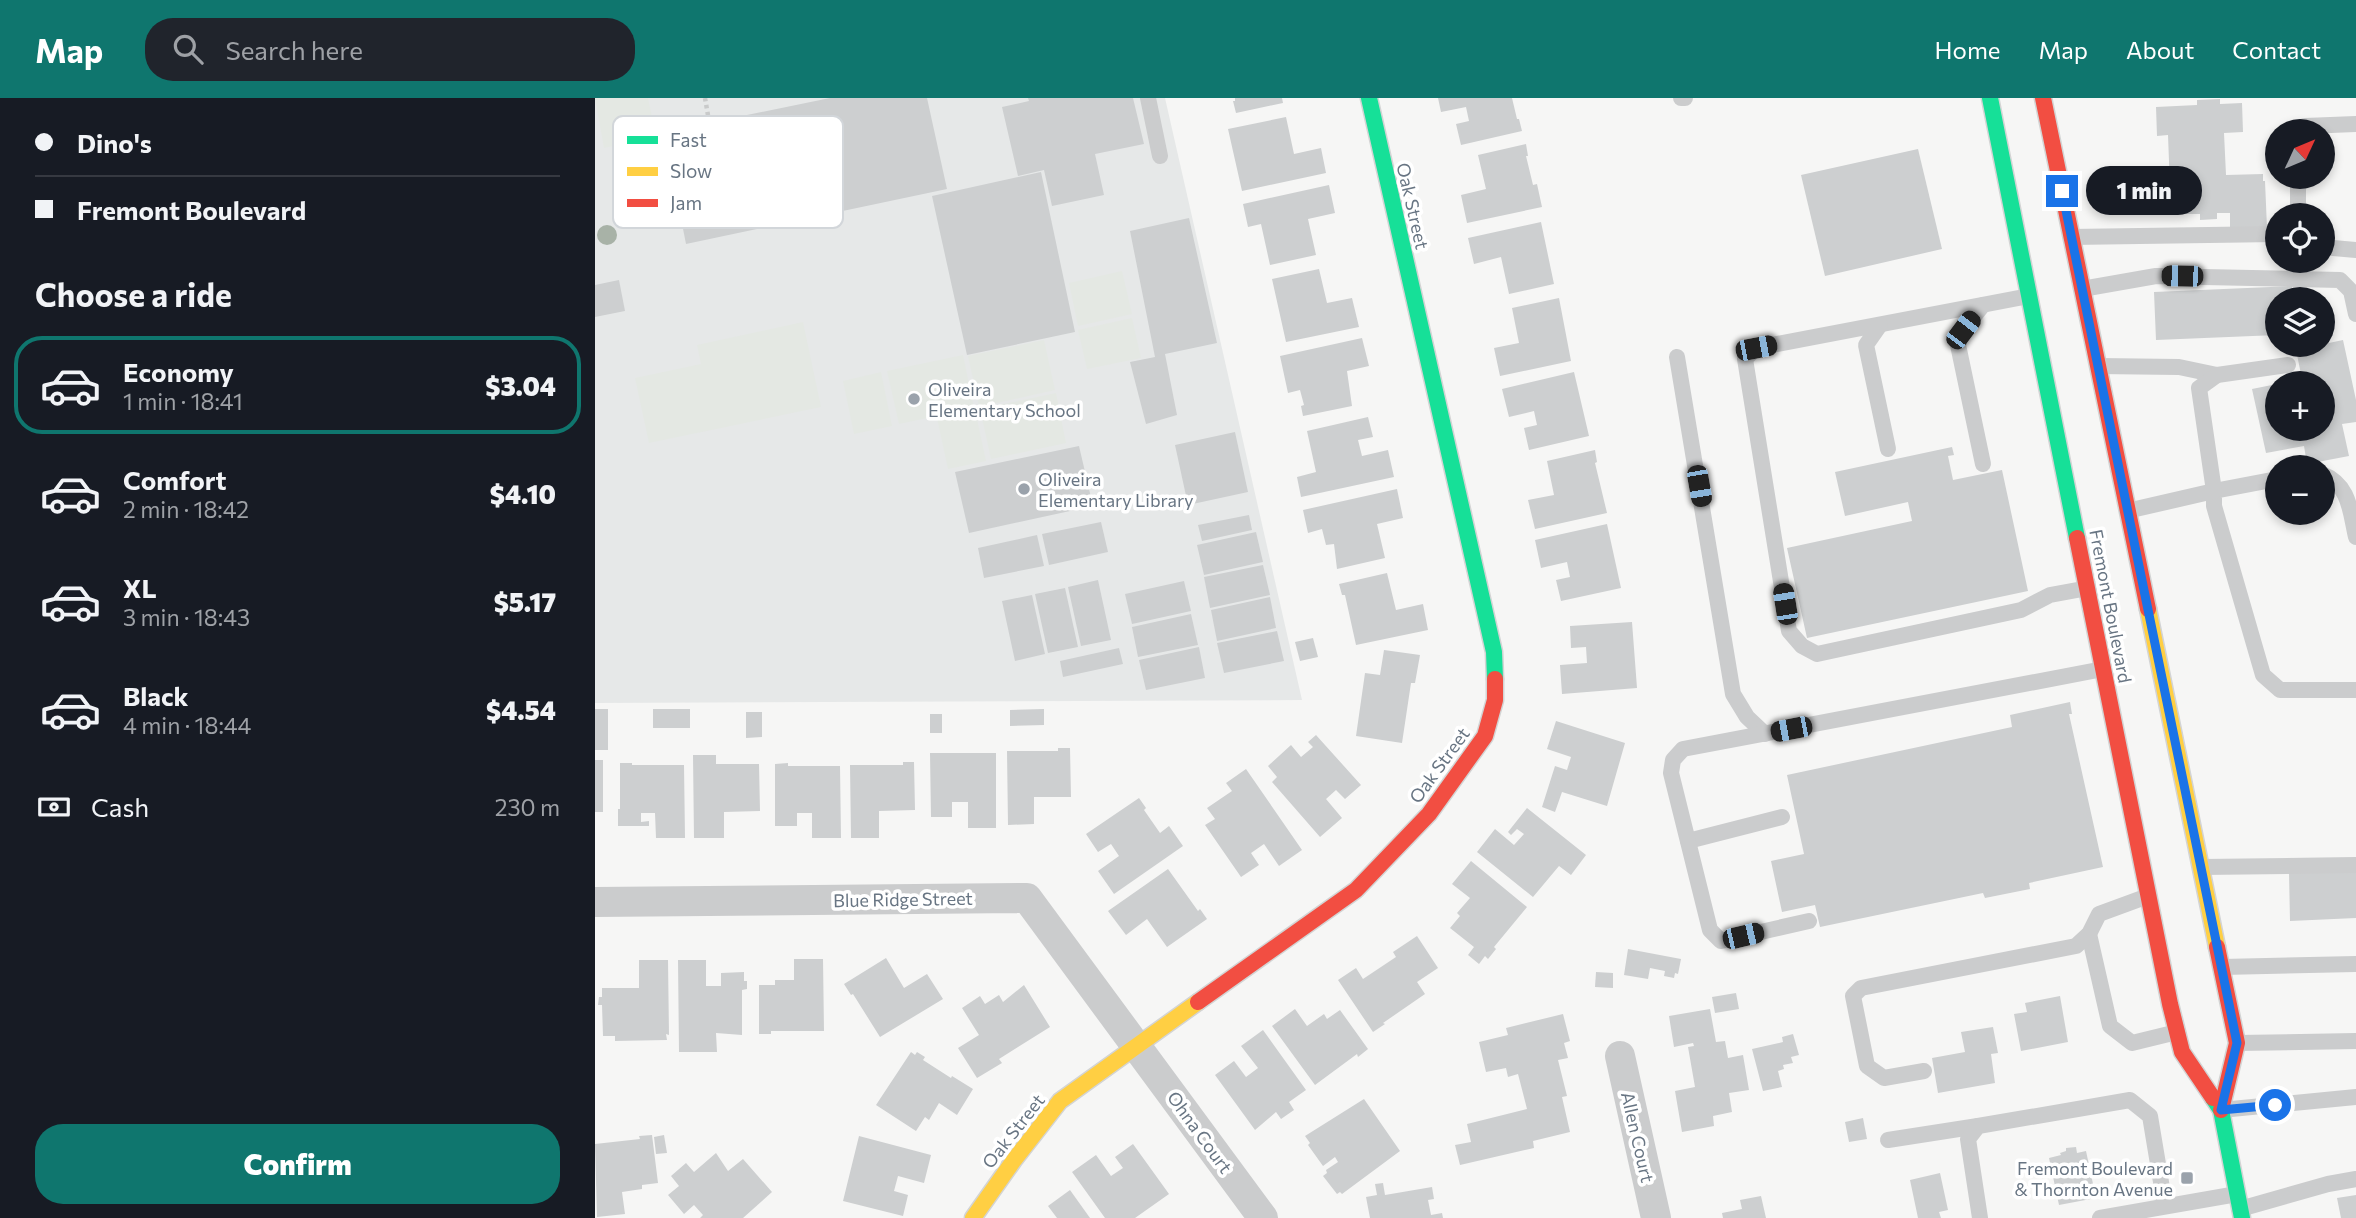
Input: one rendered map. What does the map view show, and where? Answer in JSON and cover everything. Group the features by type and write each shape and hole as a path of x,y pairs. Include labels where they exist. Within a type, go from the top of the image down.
{"main road":[{"name":"Oak Street","path":"972,1218 1060,1101 1356,890 1429,814 1485,736 1495,699 1494,652 1369,98"},
{"name":"Fremont Boulevard","path":"1990,98 2177,1032 2182,1052 2221,1110 2240,1207"},
{"name":"Fremont Boulevard","path":"2043,98 2237,1043 2221,1110"}],"street":[{"name":"Blue Ridge Street","path":"595,902 1027,898 1136,1046"},
{"name":"Ohna Court","path":"1136,1046 1263,1218"},
{"name":"Allen Court","path":"1620,1056 1656,1218"}],"lane":[{"path":"1148,98 1160,156"},
{"path":"2335,125 2356,124"},
{"path":"2071,237 2265,234"},
{"path":"2335,248 2356,250"},
{"path":"2082,289 2156,276 2340,280 2351,290 2356,314"},
{"path":"2029,296 1756,348 1745,359 1790,631 1801,646 1817,654 2021,610 2050,595 2088,588"},
{"path":"1983,304 1963,330 1958,345 1983,464"},
{"path":"1880,325 1866,345 1888,449"},
{"path":"1677,357 1734,694 1747,717 1765,734"},
{"path":"2098,366 2179,367 2217,375 2288,365"},
{"path":"2217,375 2199,388 2214,506 2263,675 2280,690 2356,690"},
{"path":"2335,480 2347,496 2356,537"},
{"path":"2127,510 2265,481"},
{"path":"1809,921 1721,941 1710,930 1671,773 1672,760 1683,750 2103,669"},
{"path":"1688,841 1782,817"},
{"path":"2202,867 2356,864"},
{"path":"1924,1071 1884,1078 1867,1066 1853,996 1861,988 2076,946 2089,934 2099,914 2148,896"},
{"path":"2089,934 2110,1026 2132,1043 2177,1032"},
{"path":"2220,967 2356,964"},
{"path":"2237,1043 2356,1041"},
{"path":"2221,1110 2356,1097"},
{"path":"1888,1140 2130,1100 2150,1115 2165,1206"},
{"path":"1979,1126 1968,1139 1980,1218"},
{"path":"2099,1218 2165,1206 2240,1207 2356,1179"}],"path":[{"path":"705,98 708,116"}],"shaded area":[{"name":"Oliveira Elementary School","path":"595,98 1165,98 1302,700 595,703"},
{"path":"595,98 648,98 652,116 613,116 613,146 604,148"},
{"path":"1122,271 1132,314 1078,326 1069,283"},
{"path":"1132,318 1141,358 1087,369 1078,330"},
{"path":"803,322 821,407 649,443 635,378 701,364 697,345"},
{"path":"1044,340 1055,390 979,407 968,356"},
{"path":"963,355 974,408 899,424 887,371"},
{"path":"881,372 892,426 854,434 843,381"},
{"path":"1056,393 1066,443 991,459 980,409"},
{"path":"975,410 986,461 948,469 937,418"}],"building":[{"path":"830,98 927,98 947,189 843,211 843,116 742,116"},
{"path":"1028,98 1133,98 1144,144 1095,154 1104,195 1052,206 1044,170 1018,176 1002,107 1029,101"},
{"path":"1235,98 1282,98 1283,103 1236,113 1233,101"},
{"path":"1438,98 1512,98 1522,131 1461,145 1456,124 1469,121 1466,107 1441,112"},
{"path":"2220,99 2220,104 2242,103 2243,132 2224,133 2226,175 2263,174 2265,228 2230,229 2230,213 2217,213 2217,219 2200,220 2200,214 2171,214 2168,135 2157,136 2156,107 2197,105 2197,100"},
{"path":"1286,117 1294,154 1321,148 1326,173 1242,191 1228,129"},
{"path":"1526,144 1533,185 1537,184 1542,207 1467,223 1461,195 1486,189 1478,155"},
{"path":"1918,149 1942,249 1825,276 1801,175"},
{"path":"1041,172 1075,332 967,355 932,196"},
{"path":"1329,185 1335,213 1308,219 1316,255 1270,265 1261,224 1248,227 1243,204"},
{"path":"1189,218 1217,343 1165,354 1177,415 1146,424 1130,362 1155,357 1130,231"},
{"path":"1541,222 1554,284 1509,294 1501,257 1474,264 1468,238"},
{"path":"683,228 762,228 686,244"},
{"path":"1319,269 1327,303 1352,298 1359,327 1286,342 1272,279"},
{"path":"619,280 625,311 595,317 595,285"},
{"path":"2265,287 2265,335 2156,340 2154,292"},
{"path":"1559,298 1571,361 1500,376 1494,348 1519,343 1512,308"},
{"path":"1362,338 1369,366 1347,371 1352,406 1303,416 1301,406 1304,405 1300,390 1288,393 1280,356"},
{"path":"2343,340 2356,400 2356,422 2342,424 2349,456 2335,459 2335,455 2306,455 2304,446 2266,453 2252,389 2265,386 2265,441 2335,441 2335,371 2300,371 2297,357 2335,357 2335,342"},
{"path":"1574,372 1589,436 1529,450 1524,428 1537,425 1534,411 1509,417 1502,389"},
{"path":"1368,417 1373,437 1358,440 1362,456 1388,450 1394,477 1301,497 1297,477 1316,472 1307,431"},
{"path":"1235,432 1248,492 1188,505 1175,445"},
{"name":"Oliveira Elementary Library","path":"1079,446 1093,506 969,533 955,472"},
{"path":"1952,447 1954,455 1948,456 1953,480 2002,470 2028,591 1807,638 1787,548 1912,521 1908,502 1845,516 1835,472"},
{"path":"1595,450 1595,463 1607,513 1535,529 1528,500 1554,495 1547,461"},
{"path":"1397,489 1403,518 1377,524 1385,558 1337,569 1334,544 1326,545 1322,529 1308,533 1303,510"},
{"path":"1249,515 1252,530 1202,541 1198,525"},
{"path":"1101,522 1108,552 1049,565 1042,534"},
{"path":"1607,524 1621,588 1561,601 1556,580 1570,577 1567,562 1541,568 1535,540"},
{"path":"1256,532 1263,562 1204,575 1197,545"},
{"path":"1037,535 1044,566 984,578 978,548"},
{"path":"1263,565 1270,595 1210,608 1204,577"},
{"path":"1387,573 1396,610 1423,604 1428,630 1356,645 1345,595 1342,595 1339,584"},
{"path":"1098,580 1111,640 1081,646 1068,587"},
{"path":"1184,581 1191,611 1132,624 1125,594"},
{"path":"1065,588 1078,647 1048,653 1035,594"},
{"path":"1032,595 1045,654 1015,661 1002,601"},
{"path":"1270,597 1276,628 1217,641 1211,610"},
{"path":"1191,614 1198,645 1138,657 1132,627"},
{"path":"1632,622 1637,688 1562,694 1560,665 1587,663 1586,647 1571,648 1570,626"},
{"path":"1277,631 1284,661 1224,673 1217,643"},
{"path":"1313,638 1318,657 1300,661 1295,642"},
{"path":"1199,647 1205,678 1146,690 1139,660"},
{"path":"1119,648 1123,664 1063,677 1060,661"},
{"path":"1384,650 1420,655 1415,683 1411,683 1402,743 1356,736 1365,673 1380,675"},
{"path":"2070,702 2072,714 2069,714 2103,867 2029,883 2030,889 1985,898 1983,893 1820,927 1815,905 1782,912 1771,861 1804,854 1787,775 2012,727 2010,715"},
{"path":"595,709 608,709 608,750 595,750"},
{"path":"653,709 690,709 690,728 653,728"},
{"path":"1044,709 1044,725 1010,726 1010,710"},
{"path":"746,712 762,712 762,737 746,738"},
{"path":"930,714 942,714 942,733 930,733"},
{"path":"1556,721 1625,743 1607,806 1562,792 1555,812 1542,807 1555,766 1567,770 1571,757 1547,749"},
{"path":"1316,735 1361,785 1345,799 1336,790 1326,799 1342,818 1320,837 1272,782 1277,777 1268,766 1291,745 1301,757 1313,747 1308,742"},
{"path":"1058,748 1070,748 1071,797 1034,797 1034,824 1008,825 1007,751 1058,751"},
{"path":"930,753 996,753 996,828 968,828 968,802 952,802 952,817 931,817"},
{"path":"693,755 716,755 716,764 759,764 760,811 724,812 724,838 694,838"},
{"path":"595,760 603,760 603,812 595,812"},
{"path":"903,762 914,762 915,810 879,811 879,838 851,838 850,765 903,765"},
{"path":"620,763 684,765 685,838 656,838 655,813 641,813 641,822 649,821 649,826 618,826"},
{"path":"788,763 788,766 840,766 841,838 812,838 812,813 797,813 797,826 775,826 775,764"},
{"path":"1246,769 1302,850 1279,866 1264,844 1251,853 1259,865 1241,877 1205,825 1215,819 1207,808 1232,791 1226,783"},
{"path":"1139,798 1160,833 1169,826 1183,846 1114,894 1098,871 1119,856 1111,844 1098,852 1086,834"},
{"path":"1527,808 1586,855 1571,875 1559,866 1533,897 1477,852 1495,829 1514,845 1524,834 1517,829 1511,835 1508,832"},
{"path":"1471,861 1527,907 1494,947 1496,949 1488,959 1485,956 1479,964 1468,955 1474,947 1450,928 1460,916 1457,913 1470,898 1452,884"},
{"path":"1168,869 1198,911 1200,909 1207,919 1167,947 1147,919 1126,935 1108,911"},
{"path":"2356,871 2356,918 2290,921 2289,873"},
{"path":"1417,936 1438,968 1417,982 1425,994 1373,1032 1338,980 1356,968 1363,979 1396,957 1393,952"},
{"path":"1628,949 1681,959 1678,974 1675,973 1674,978 1664,976 1665,971 1650,968 1648,979 1624,975"},
{"path":"886,958 904,988 927,974 943,999 880,1037 844,984"},
{"path":"794,959 823,959 824,1031 771,1031 771,1034 759,1034 759,985 775,985 775,980 794,980"},
{"path":"639,960 668,960 667,1040 615,1041 615,1036 603,1036 602,1005 598,1005 602,988 639,988"},
{"path":"678,960 706,960 706,986 721,986 721,973 744,972 747,989 742,990 742,1035 716,1033 717,1052 679,1052"},
{"path":"1596,972 1613,973 1613,988 1595,987"},
{"path":"1024,985 1050,1027 999,1059 1002,1063 977,1078 958,1048 979,1035 962,1008 980,996 985,1004 999,995 1003,1002"},
{"path":"1736,993 1739,1009 1715,1013 1712,997"},
{"path":"2060,996 2068,1042 2021,1051 2014,1014 2027,1012 2025,1003"},
{"path":"1295,1009 1307,1026 1324,1014 1327,1019 1340,1010 1368,1049 1315,1085 1272,1026"},
{"path":"1710,1009 1716,1042 1725,1041 1728,1058 1743,1055 1749,1090 1729,1093 1732,1112 1713,1116 1714,1126 1682,1132 1675,1091 1695,1087 1688,1047 1694,1046 1693,1043 1674,1047 1669,1016"},
{"path":"1563,1014 1570,1041 1564,1043 1568,1058 1558,1060 1567,1096 1562,1097 1570,1132 1533,1141 1534,1148 1460,1165 1455,1145 1471,1142 1467,1124 1527,1109 1518,1074 1508,1077 1506,1068 1486,1072 1479,1042 1508,1035 1506,1028"},
{"path":"1993,1027 1998,1053 1991,1054 1995,1083 1938,1093 1932,1058 1965,1052 1961,1032"},
{"path":"1263,1030 1306,1090 1289,1102 1294,1110 1281,1119 1276,1112 1255,1130 1215,1075 1234,1061 1246,1077 1258,1068 1241,1046"},
{"path":"1793,1034 1799,1055 1791,1057 1793,1063 1783,1065 1784,1069 1778,1071 1782,1087 1763,1091 1752,1049 1783,1042 1782,1037"},
{"path":"911,1052 915,1055 917,1052 925,1057 923,1060 973,1089 957,1115 939,1103 929,1120 925,1117 916,1131 876,1105"},
{"path":"1364,1099 1400,1151 1342,1194 1337,1194 1323,1176 1327,1173 1326,1170 1338,1162 1335,1157 1323,1166 1305,1136"},
{"path":"1863,1118 1867,1139 1849,1142 1845,1122"},
{"path":"652,1135 658,1183 622,1192 625,1214 597,1217 595,1144"},
{"path":"664,1135 667,1153 656,1154 654,1137"},
{"path":"859,1136 931,1155 924,1183 898,1176 894,1191 908,1195 903,1216 843,1201"},
{"path":"1133,1144 1169,1194 1135,1218 1105,1218 1072,1172 1096,1155 1111,1176 1123,1168 1115,1157"},
{"path":"2076,1147 2077,1153 2086,1151 2096,1198 2059,1205 2049,1158 2061,1155 2066,1148"},
{"path":"716,1153 728,1171 743,1159 772,1192 743,1218 700,1218 703,1215 694,1205 684,1214 668,1195 679,1186 671,1176 686,1163 694,1172"},
{"path":"1940,1173 1948,1210 1939,1212 1941,1218 1918,1218 1910,1180"},
{"path":"1383,1183 1385,1195 1432,1187 1434,1199 1428,1200 1431,1215 1442,1213 1443,1218 1370,1218 1366,1197 1377,1195 1375,1184"},
{"path":"1070,1190 1090,1218 1057,1218 1048,1206"},
{"path":"2356,1195 2356,1218 2341,1218 2337,1198"},
{"path":"1761,1196 1766,1218 1723,1218 1722,1213 1742,1209 1740,1200"}],"traffic: fast":[{"path":"1369,98 1494,652 1495,679"},
{"path":"1990,98 2077,538"},
{"path":"2213,1098 2221,1110 2242,1218"}],"traffic: slow":[{"path":"2148,609 2217,947"},
{"path":"973,1218 1060,1101 1198,1002"}],"traffic: jam":[{"path":"2043,98 2148,609"},
{"path":"2077,538 2170,1004 2182,1052 2213,1098"},
{"path":"1198,1002 1356,890 1429,814 1485,736 1495,700 1495,679"},
{"path":"2217,947 2237,1043 2221,1110"}],"place":[{"name":"Oliveira Elementary School","path":"914,399"},
{"name":"Oliveira Elementary Library","path":"1024,489"},
{"name":"Fremont Boulevard & Thornton Avenue","path":"2187,1178"}],"route":[{"path":"2062,191 2237,1043 2221,1110 2275,1105"}]}
